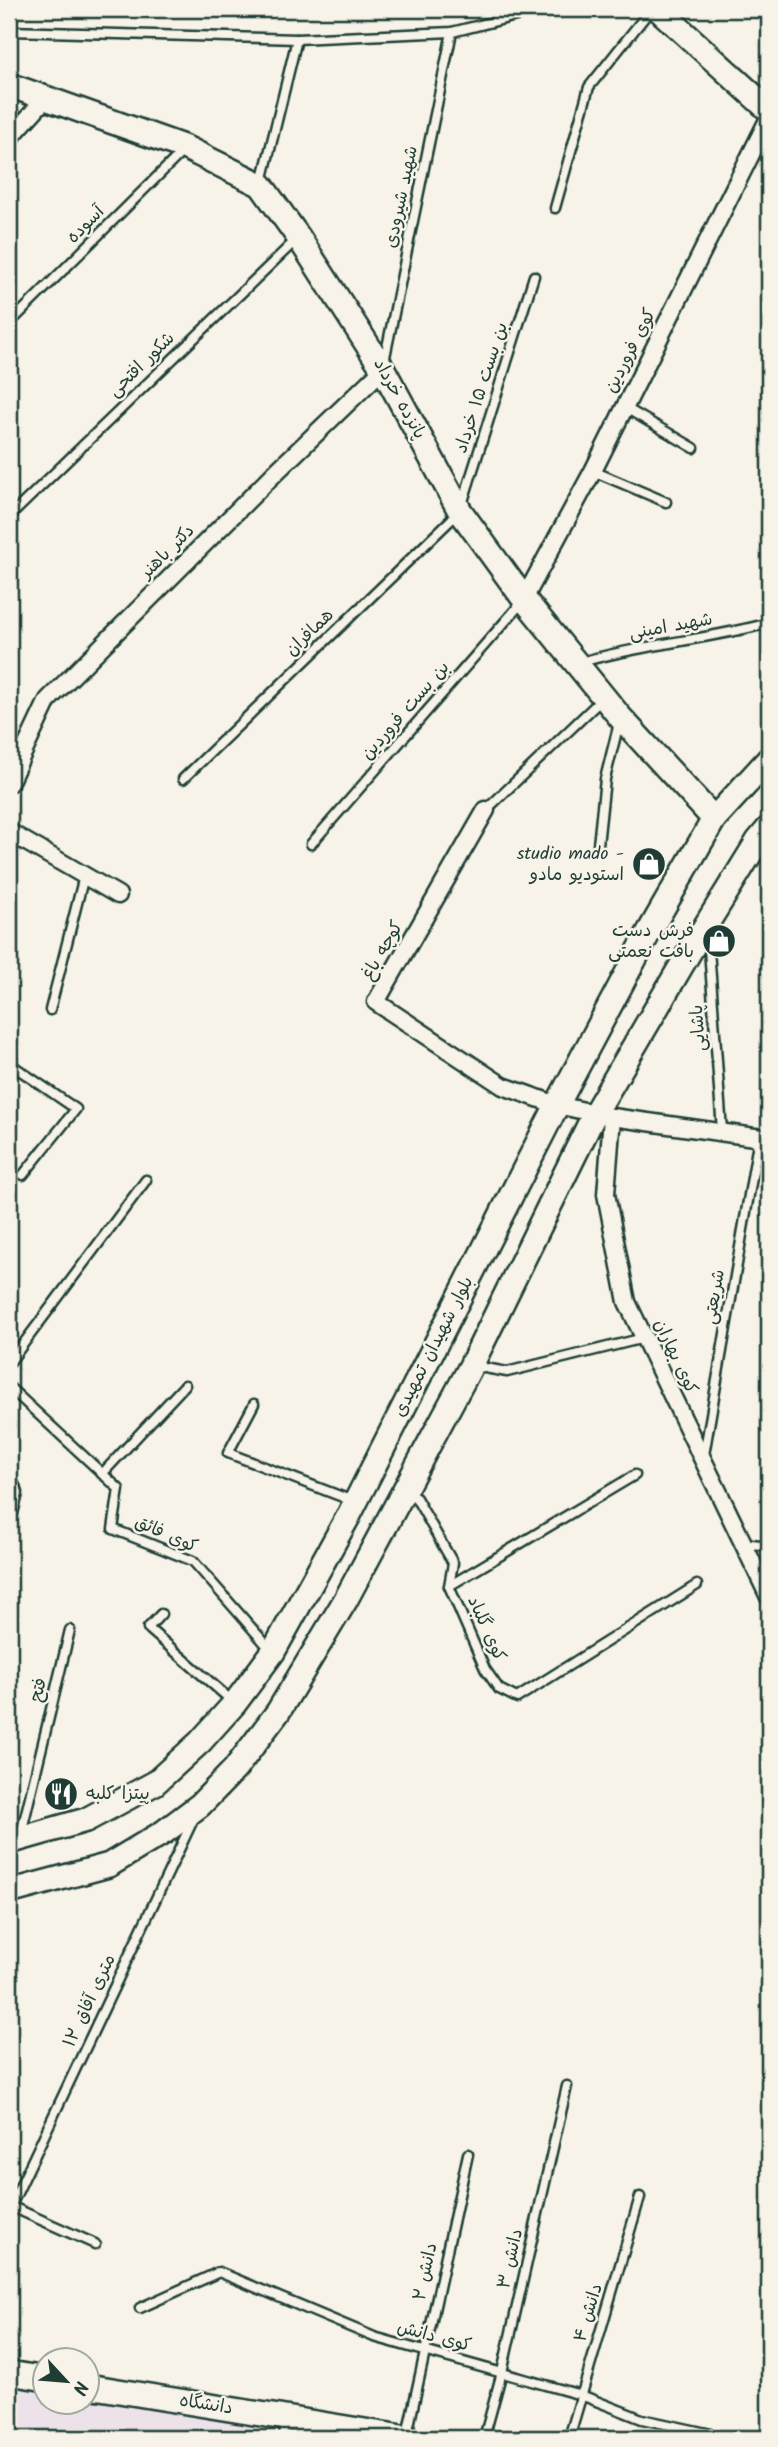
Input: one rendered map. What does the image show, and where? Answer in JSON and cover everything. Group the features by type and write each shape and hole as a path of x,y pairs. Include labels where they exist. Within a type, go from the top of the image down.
{"main road":[{"path":"658,9 769,110"},
{"name":"پانزده خرداد","path":"9,85 186,148 261,185 299,238 383,369 460,510 524,599 620,717 714,819"},
{"name":"بلوار شهیدان تمهیدی","path":"14,1841 86,1819 155,1783 200,1742 273,1652 356,1503 557,1105 649,932 714,819 769,759"},
{"path":"9,1892 109,1865 164,1832 200,1805 235,1769 278,1712 345,1601 707,923 766,838"},
{"path":"9,2373 32,2377"},
{"name":"دانشگاه","path":"102,2389 286,2428 407,2438"}],"street":[{"path":"9,139 45,99"},
{"name":"کوی فروردین","path":"524,599 593,471 769,118"},
{"name":"دکتر باهنر","path":"9,783 48,700 268,479 383,369"},
{"name":"کوچه باغ","path":"486,810 376,1002 503,1086 557,1105"},
{"path":"9,832 118,895"},
{"path":"557,1105 603,1115 764,1138"},
{"name":"کوی بهاران","path":"603,1115 606,1194 627,1302 769,1597"},
{"path":"9,1483 14,1493 9,1513"}],"lane":[{"path":"9,32 297,39 452,32 544,9"},
{"path":"555,208 589,87 651,9"},
{"name":"شهید شیرودی","path":"383,369 452,32"},
{"path":"261,185 297,39"},
{"name":"آسوده","path":"9,324 186,148"},
{"name":"شکور افتحی","path":"9,517 171,358 299,238"},
{"name":"بن بست ۱۵ خرداد","path":"460,510 534,276"},
{"path":"624,407 694,448"},
{"path":"593,471 666,502"},
{"name":"همافران","path":"183,779 460,510"},
{"name":"بن بست فروردین","path":"311,844 524,599"},
{"name":"شهید امینی","path":"578,663 613,653 723,634 769,623"},
{"path":"486,810 605,697"},
{"path":"598,845 605,779 620,717"},
{"path":"50,1010 84,876"},
{"name":"پاشایی","path":"707,923 722,1131"},
{"path":"9,1063 76,1109 23,1175"},
{"name":"شریعتی","path":"703,1461 764,1138"},
{"path":"9,1363 146,1180"},
{"path":"471,1366 507,1372 644,1338"},
{"path":"102,1474 185,1385"},
{"name":"کوی فائق","path":"9,1387 119,1489 113,1529 193,1561 273,1652"},
{"path":"254,1404 228,1454 356,1503"},
{"path":"449,1586 635,1475"},
{"name":"کوی گلباد","path":"404,1491 416,1498 453,1563 449,1586 485,1669 499,1689 517,1698 697,1585"},
{"path":"743,1543 769,1545"},
{"path":"161,1614 148,1628 234,1703"},
{"name":"فتح","path":"14,1841 70,1630"},
{"name":"۱۲ متری آفاق","path":"10,2208 200,1805"},
{"name":"دانش ۳","path":"484,2438 502,2372 566,2086"},
{"name":"دانش ۲","path":"407,2438 468,2154"},
{"name":"دانش ۴","path":"569,2438 640,2197"},
{"path":"10,2208 95,2244"},
{"name":"کوی دانش","path":"140,2308 219,2272 374,2337 582,2395 642,2419 730,2438"}],"shaded area":[{"path":"9,2381 32,2384 32,2416 102,2416 102,2393 253,2413 251,2438 9,2438"}],"building":[{"name":"فرش دست بافت نعمتی","path":"719,931 729,936 719,951 710,947"}],"place":[{"name":"studio mado - استودیو مادو","path":"649,864"},
{"name":"فرش دست بافت نعمتی","path":"719,941"},
{"name":"پیتزا کلبه","path":"61,1794"}]}
